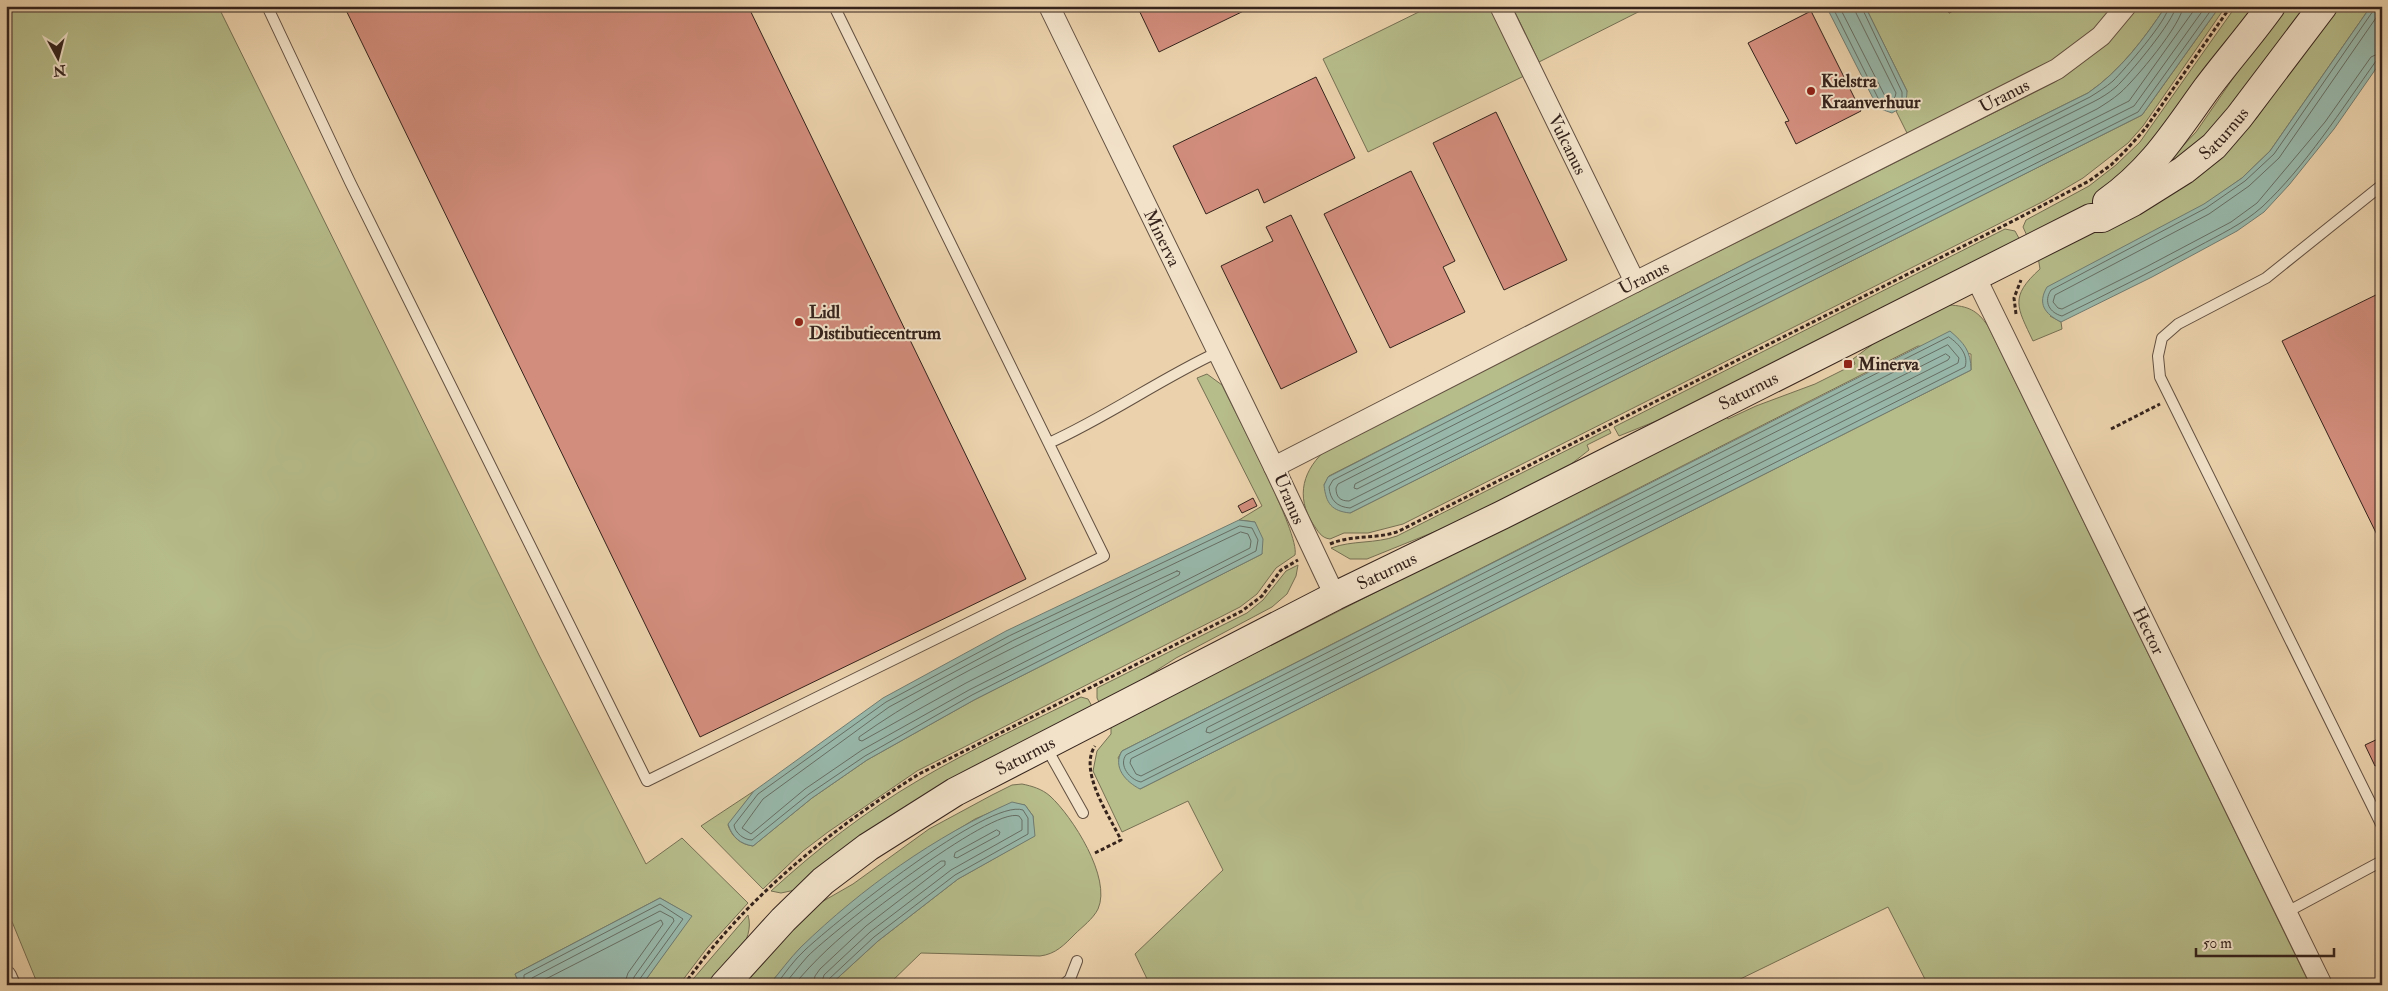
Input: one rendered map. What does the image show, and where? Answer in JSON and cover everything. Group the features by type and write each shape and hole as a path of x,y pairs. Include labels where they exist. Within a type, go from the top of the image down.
{"main road":[{"name":"Saturnus","path":"2090,218 2096,208 2124,188 2161,153 2207,88 2271,6"},
{"name":"Saturnus","path":"724,985 796,907 823,881 868,847 955,792 1334,596 1502,515 2090,218 2102,218 2133,202 2184,170 2214,146 2239,117 2323,6"}],"street":[{"name":"Minerva","path":"1049,6 1274,468"},
{"name":"Vulcanus","path":"1500,6 1635,282"},
{"name":"Uranus","path":"1334,596 1274,468 1635,282 2057,69 2102,36 2126,6"},
{"name":"Hector","path":"1975,276 2322,985"},
{"path":"6,976 10,985"}],"lane":[{"path":"267,6 350,182 647,781 1104,556 834,6"},
{"path":"2382,185 2266,278 2178,324 2162,338 2158,356 2160,377 2382,826"},
{"path":"1048,443 1084,427 1191,365 1218,352"},
{"path":"1045,746 1083,813"},
{"path":"2287,912 2382,860"},
{"path":"1063,985 1070,979 1077,961"}],"path":[{"path":"1328,545 1347,537 1383,536 1399,531 2023,216 2088,181 2111,165 2145,129 2231,6"},
{"path":"2019,320 2014,298 2019,284 2025,276"},
{"path":"2111,429 2171,398"},
{"path":"1094,853 1121,840 1090,776 1090,756 1098,742"}],"green space":[{"path":"6,6 218,6 539,655 646,864 682,838 748,903 707,948 679,985 642,985 691,916 660,898 515,974 520,985 38,985 6,907"},
{"path":"1431,6 1491,6 1524,76 1368,152 1323,59"},
{"path":"1512,6 1650,6 1539,62"},
{"path":"1865,6 2117,6 2086,38 2049,63 1908,135 1896,111 1900,108 1907,91"},
{"path":"2138,6 2166,6 2131,54 2111,75 2088,93 1752,260 1329,476 1324,485 1350,513 2142,115 2220,6 2226,6 2143,126 2128,143 2083,178 2044,201 1403,524 1368,533 1344,533 1330,539 1318,532 1307,514 1303,493 1304,483 1319,456 1328,448 2055,82 2100,48"},
{"path":"2236,6 2258,6 2174,126 2109,193 2091,206 2028,238 2023,227 2026,220 2089,186 2116,165 2140,142"},
{"path":"2283,6 2311,6 2225,126 2162,168 2196,132"},
{"path":"2336,6 2371,6 2270,151 2242,178 2050,316 2061,322 2062,329 2033,341 2020,311 2019,303 2024,287 2040,269 2038,257 2226,151 2256,119"},
{"path":"2005,229 2015,231 2021,242 1696,405 1619,436 1614,427"},
{"path":"1949,305 1962,306 1972,310 1988,326 2310,985 1928,985 1888,907 1728,985 1150,985 1135,954 1223,870 1188,801 1122,832 1093,771 1097,751 1111,734 1111,724 1292,635 1725,414 1728,419 1756,406 1815,384 1855,364 1853,359 1889,332","holes":["1918,346 1971,354 1971,370 1140,789 1118,758 1122,751"]},
{"path":"1207,374 1222,385 1265,472 1288,523 1294,543 1295,555 1276,568 1257,594 1240,607 917,771 803,851 763,889 701,826 754,791 728,825 737,839 744,844 753,846 812,798 867,760 974,700 1262,554 1255,522 1239,520 1262,506 1197,378"},
{"path":"1609,429 1611,433 1587,445 1589,450 1556,476 1471,517 1367,559 1350,559 1331,548 1397,536"},
{"path":"1298,565 1296,576 1287,594 1272,607 1176,658 1101,706 1097,698 1097,688 1247,613 1263,600 1286,571"},
{"path":"1081,697 1088,699 1094,710 795,890 781,893 771,891 842,831 899,792 999,737"},
{"path":"1022,784 1044,791 1059,805 1088,848 1100,881 1101,896 1096,913 1059,948 1051,953 1040,956 921,953 888,985 830,985 878,941 958,879 1034,836 1033,816 1025,805 1012,803 975,819 931,846 893,873 800,948 769,985 738,985 806,911 853,884 929,829 1012,785"},
{"path":"748,915 748,935 739,953 725,970 712,985 688,985"}],"water":[{"path":"1826,6 1865,6 1907,91 1905,102 1899,109 1892,113 1878,108"},
{"path":"2166,6 2220,6 2142,115 1350,513 1334,508 1328,502 1324,485 1328,477 1752,260 2088,93 2111,75 2131,54"},
{"path":"2371,6 2382,6 2382,60 2334,129 2289,185 2264,212 2237,231 2152,277 2061,322 2047,312 2044,308 2043,299 2047,287 2204,204 2242,178 2270,151"},
{"path":"1950,331 1966,348 1970,358 1971,370 1140,789 1122,773 1119,757 1122,751"},
{"path":"1239,520 1255,522 1263,539 1262,554 974,700 867,760 812,798 753,846 740,842 732,833 728,824 754,791 883,698 1006,631"},
{"path":"1012,802 1025,805 1033,816 1035,836 958,879 878,941 830,985 769,985 801,947 824,925 874,884 927,847"},
{"path":"660,898 692,916 642,985 520,985 515,974"}],"building":[{"path":"344,6 748,6 1026,579 700,737"},
{"path":"1137,6 1254,6 1159,52"},
{"path":"1946,6 1963,6 1949,13"},
{"path":"1811,11 1861,111 1796,144 1785,122 1789,121 1748,43"},
{"path":"1316,77 1355,158 1264,203 1258,189 1206,214 1173,146"},
{"path":"1496,112 1567,260 1504,290 1433,143"},
{"path":"1411,171 1455,261 1443,267 1465,312 1390,348 1324,214"},
{"path":"1291,215 1357,352 1281,389 1221,266 1273,241 1266,227"},
{"path":"2382,292 2382,545 2282,341"},
{"path":"1253,498 1257,506 1242,513 1238,506"},
{"path":"2382,737 2382,763 2375,766 2365,745"}],"place":[{"name":"Kielstra Kraanverhuur","path":"1811,91"},
{"name":"Lidl Distibutiecentrum","path":"799,322"},
{"name":"Minerva","path":"1848,364"}]}
